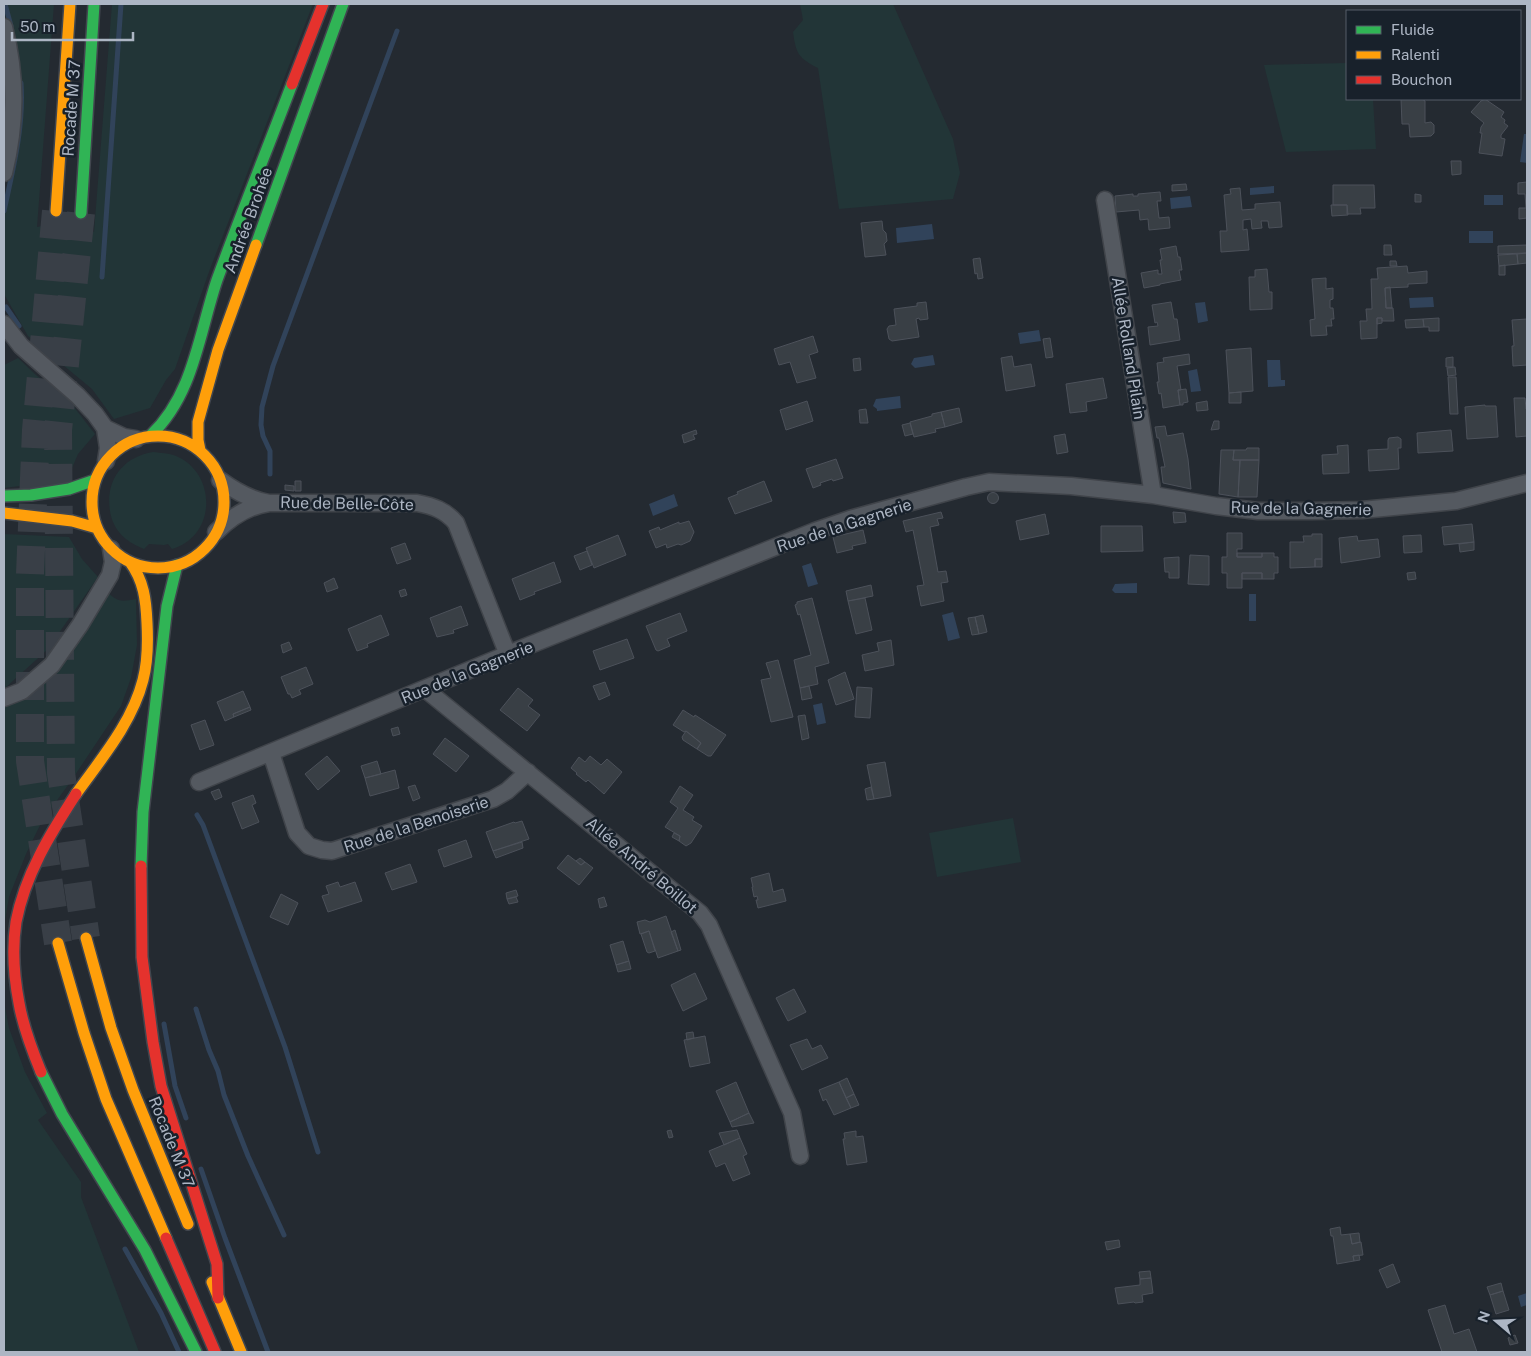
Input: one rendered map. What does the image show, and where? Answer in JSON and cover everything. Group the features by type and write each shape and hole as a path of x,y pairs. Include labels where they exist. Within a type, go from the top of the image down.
{"main road":[{"name":"Rocade M 37","path":"56,211 70,4"},
{"name":"Rocade M 37","path":"81,213 94,4"},
{"name":"Andrée Brohée","path":"143,437 161,428 172,414 187,378 228,252 323,4"},
{"name":"Andrée Brohée","path":"200,450 198,422 218,350 343,4"},
{"path":"130,562 156,568 177,565 189,560 209,543 220,524 224,506 220,480 212,464 200,450 182,440 162,435 143,437 125,444 106,460 95,480 92,512 97,528 103,540 111,549 130,562 138,572 145,588 148,644 146,665 139,694 127,718 58,823 31,873 16,925 12,952 11,985 21,1034 56,1108 151,1262 196,1352"},
{"path":"4,496 31,495 70,489 95,480"},
{"path":"4,513 72,521 97,528"},
{"path":"177,565 167,606 143,812 140,879 142,956 153,1042 161,1086 216,1264 218,1298"},
{"name":"Rocade M 37","path":"86,938 111,1028 193,1237"},
{"path":"58,943 89,1051 114,1120 195,1302 215,1352"},
{"path":"207,1272 241,1352"}],"street":[{"path":"4,27 12,69 14,107 12,133 4,174"},
{"name":"Allée Rolland Pilain","path":"1105,200 1153,496"},
{"path":"4,324 21,346 89,407 105,428 124,437 143,437"},
{"path":"105,428 108,448 106,460"},
{"name":"Rue de Belle-Côte","path":"220,480 236,492 269,503"},
{"name":"Rue de la Gagnerie","path":"199,782 508,654 815,531 850,519 966,487 989,482 1071,486 1258,510 1362,510 1456,501 1527,483"},
{"name":"Rue de Belle-Côte","path":"216,532 233,516 260,504 417,503 430,506 450,515 456,523 508,654"},
{"path":"4,698 22,691 52,665 80,625 110,575 113,562 111,549"},
{"name":"Allée André Boillot","path":"425,689 689,902 704,919 713,934 792,1113 800,1156"},
{"name":"Rue de la Benoiserie","path":"271,752 298,833 309,846 332,852 493,799 507,791 528,772"}],"shaded area":[{"path":"4,4 54,4 37,227 66,222 79,224 94,232 112,4 313,4 210,269 175,369 166,380 150,408 114,419 92,389 28,336 4,294 4,203 19,137 13,47"},
{"path":"800,4 893,4 953,139 960,173 953,199 839,209 818,68 802,58 797,50 794,39 793,32 803,20"},
{"path":"1346,63 1346,100 1373,100 1376,149 1286,152 1264,65"},
{"path":"18,358 70,402 95,434 78,454 67,480 4,488 4,365"},
{"path":"153,452 176,456 189,464 199,476 205,489 206,504 204,518 197,531 187,542 172,549 168,544 149,544 144,549 134,544 119,532 110,514 110,489 118,472 133,459"},
{"path":"4,534 69,537 82,559 98,577 47,650 4,689"},
{"path":"106,591 120,600 136,599 137,645 131,678 121,706 42,821 26,854 9,897 4,926 4,706 39,685"},
{"path":"1013,818 1021,862 937,877 929,833"},
{"path":"4,1002 9,1028 25,1072 47,1113 38,1120 81,1182 81,1197 139,1352 4,1352"}],"water":[{"path":"1524,134 1527,134 1527,163 1520,162"},
{"path":"1274,186 1274,193 1250,195 1250,188"},
{"path":"1484,195 1503,195 1503,205 1484,205"},
{"path":"1190,196 1192,207 1171,209 1170,198"},
{"path":"932,224 934,239 897,243 896,228"},
{"path":"1469,231 1493,231 1493,243 1469,243"},
{"path":"1433,297 1434,307 1410,308 1409,298"},
{"path":"1205,302 1208,321 1198,323 1195,303"},
{"path":"1039,330 1041,341 1020,344 1018,333"},
{"path":"933,355 935,365 915,368 911,364 914,358"},
{"path":"1267,360 1280,360 1281,380 1285,380 1285,386 1268,387"},
{"path":"1197,369 1201,391 1191,392 1188,371"},
{"path":"900,396 901,408 877,411 873,406 876,399"},
{"path":"674,494 678,506 653,516 649,504"},
{"path":"811,563 818,584 808,587 802,566"},
{"path":"1137,583 1137,593 1115,593 1112,590 1115,584"},
{"path":"1249,594 1256,594 1256,621 1249,621"},
{"path":"953,612 960,638 948,641 942,615"},
{"path":"822,703 826,723 817,725 813,705"},
{"path":"1527,1293 1527,1305 1521,1307 1518,1296"}],"building":[{"path":"1401,100 1424,100 1425,123 1431,122 1434,125 1434,133 1431,136 1410,137 1409,124 1402,124"},
{"path":"1486,100 1504,112 1501,117 1508,126 1501,135 1501,138 1505,139 1502,156 1479,153 1481,127 1484,123 1471,112 1481,101"},
{"path":"1451,161 1461,161 1461,174 1452,175"},
{"path":"1527,182 1526,208 1525,194 1518,194 1518,183"},
{"path":"1186,184 1187,190 1172,191 1172,185"},
{"path":"1333,185 1374,185 1375,208 1360,208 1361,214 1347,214 1347,205 1333,205"},
{"path":"1240,188 1242,210 1255,209 1255,204 1280,202 1282,227 1269,228 1268,221 1261,221 1262,228 1252,229 1251,219 1243,220 1243,230 1247,229 1249,250 1221,252 1220,231 1227,231 1224,195 1231,194 1230,189"},
{"path":"1160,192 1161,201 1157,201 1159,218 1169,217 1170,228 1149,230 1148,219 1140,220 1139,210 1116,212 1115,196 1133,194 1133,196 1138,196 1138,194"},
{"path":"1415,194 1421,195 1421,202 1415,202"},
{"path":"1331,205 1347,205 1348,215 1332,216"},
{"path":"1519,208 1527,208 1527,218 1519,219"},
{"path":"882,221 887,241 884,244 886,255 865,257 861,223"},
{"path":"1384,245 1391,245 1392,255 1384,255"},
{"path":"1527,245 1527,253 1498,254 1498,246"},
{"path":"1176,246 1182,270 1179,270 1181,280 1144,288 1141,273 1158,270 1158,274 1162,274 1160,249"},
{"path":"1527,253 1527,263 1518,264 1517,254"},
{"path":"1517,254 1518,264 1499,266 1498,255"},
{"path":"980,258 983,278 978,279 977,273 975,274 973,259"},
{"path":"1390,261 1396,261 1397,266 1390,266"},
{"path":"1505,265 1505,275 1499,275 1499,266"},
{"path":"1407,266 1408,273 1427,271 1427,283 1408,284 1408,287 1385,288 1386,308 1393,308 1394,321 1382,321 1382,318 1377,318 1377,338 1361,339 1360,321 1367,321 1366,309 1372,309 1371,279 1378,279 1377,268"},
{"path":"1267,269 1269,292 1272,292 1272,309 1250,310 1249,277 1255,277 1255,270"},
{"path":"1326,278 1326,289 1333,288 1333,299 1330,300 1330,308 1333,308 1334,319 1331,319 1332,326 1326,326 1327,335 1311,336 1310,320 1315,319 1312,279"},
{"path":"1390,287 1392,308 1386,308 1385,288"},
{"path":"926,302 928,319 916,319 919,337 892,341 889,339 887,329 889,326 896,325 894,309 917,306 917,303"},
{"path":"1171,302 1174,319 1177,319 1180,340 1150,345 1148,327 1158,326 1157,322 1155,323 1152,305"},
{"path":"1377,318 1382,318 1382,323 1377,324"},
{"path":"1439,318 1439,331 1429,331 1429,327 1424,327 1423,319"},
{"path":"1423,319 1424,327 1406,328 1405,320"},
{"path":"1527,319 1527,365 1513,366 1512,320"},
{"path":"813,336 818,352 809,355 816,378 797,383 790,362 779,365 774,349"},
{"path":"1050,338 1053,357 1046,358 1043,339"},
{"path":"1251,348 1253,391 1229,393 1226,350"},
{"path":"1189,354 1190,364 1177,366 1181,390 1178,390 1180,405 1163,408 1157,382 1159,382 1157,363 1164,362 1163,358"},
{"path":"1012,356 1014,367 1031,364 1035,386 1006,391 1001,358"},
{"path":"1453,357 1453,367 1446,367 1446,358"},
{"path":"860,358 861,370 854,371 853,359"},
{"path":"1455,367 1456,375 1448,376 1447,368"},
{"path":"1448,377 1456,377 1458,414 1450,414"},
{"path":"1103,378 1107,398 1086,402 1087,411 1070,413 1066,384"},
{"path":"1186,389 1188,402 1180,405 1178,390"},
{"path":"1241,392 1241,403 1229,403 1229,393"},
{"path":"1514,398 1525,398 1527,436 1516,437"},
{"path":"807,401 813,421 786,430 780,410"},
{"path":"1207,401 1208,410 1197,411 1196,403"},
{"path":"1496,406 1498,437 1467,439 1465,407"},
{"path":"959,408 962,422 945,427 941,412"},
{"path":"866,409 868,423 860,423 859,410"},
{"path":"941,412 945,427 935,429 936,432 914,437 910,422"},
{"path":"1214,421 1219,421 1219,429 1211,430"},
{"path":"910,423 913,434 905,436 902,425"},
{"path":"1165,426 1167,436 1183,433 1191,489 1163,483 1161,467 1165,467 1155,427"},
{"path":"696,430 697,434 693,435 695,439 684,443 682,435"},
{"path":"1451,430 1453,451 1418,453 1417,433"},
{"path":"1065,434 1068,452 1057,454 1054,436"},
{"path":"1398,437 1401,439 1401,448 1398,448 1399,469 1369,471 1368,450 1388,449 1389,438"},
{"path":"1348,445 1349,473 1323,474 1322,455 1338,454 1337,446"},
{"path":"1247,448 1259,448 1259,460 1233,460 1234,450 1246,450"},
{"path":"1221,450 1234,450 1233,460 1240,460 1238,497 1219,494"},
{"path":"836,459 843,478 820,483 821,485 813,488 806,469"},
{"path":"1240,460 1259,460 1257,497 1238,497"},
{"path":"295,481 301,481 301,491 295,491"},
{"path":"764,481 772,501 735,514 728,498 738,494 737,492"},
{"path":"285,485 294,486 294,491 285,490"},
{"path":"993,492 999,498 993,504 987,498"},
{"path":"941,512 943,518 937,519 939,525 930,527 938,572 946,571 948,582 941,583 944,601 921,606 917,586 924,585 913,530 906,532 903,521"},
{"path":"1173,512 1185,513 1186,522 1174,523"},
{"path":"1045,514 1049,534 1020,540 1016,521"},
{"path":"689,521 694,532 690,541 667,548 666,544 656,548 649,531 659,527 660,530 679,522 679,524"},
{"path":"1472,524 1474,542 1444,545 1442,527"},
{"path":"1101,526 1142,526 1143,551 1101,552"},
{"path":"863,530 866,543 852,546 853,549 837,553 833,537"},
{"path":"1227,533 1242,533 1242,549 1237,549 1237,557 1262,557 1262,553 1274,553 1274,557 1278,557 1278,573 1274,573 1274,579 1262,579 1262,573 1242,573 1242,588 1227,588 1227,573 1222,573 1222,557 1227,557"},
{"path":"1312,534 1322,534 1322,559 1315,559 1315,567 1290,568 1290,542 1304,542 1303,536 1312,536"},
{"path":"618,535 626,555 594,568 586,548"},
{"path":"1421,535 1422,552 1404,553 1403,536"},
{"path":"1357,536 1358,541 1378,539 1380,557 1341,563 1339,538"},
{"path":"1474,542 1474,550 1460,552 1459,544"},
{"path":"405,543 411,559 397,564 391,548"},
{"path":"587,551 592,565 580,570 574,556"},
{"path":"1237,553 1262,553 1262,557 1237,557"},
{"path":"1190,555 1209,556 1209,585 1188,584"},
{"path":"1179,557 1179,578 1169,578 1169,572 1165,572 1164,558"},
{"path":"1315,559 1322,559 1322,567 1315,567"},
{"path":"554,562 561,582 534,592 535,594 520,600 512,579"},
{"path":"1415,572 1416,579 1408,580 1407,573"},
{"path":"1242,573 1262,573 1262,579 1242,579"},
{"path":"334,578 338,588 327,592 324,583"},
{"path":"871,585 873,596 848,601 846,591"},
{"path":"405,589 407,595 401,597 399,591"},
{"path":"812,598 829,663 815,667 818,684 800,688 794,660 811,655 800,614 798,615 795,605 797,602"},
{"path":"865,598 872,630 856,634 848,601"},
{"path":"461,606 468,625 453,630 454,633 437,637 430,618"},
{"path":"680,613 687,631 667,639 670,646 658,651 656,650 646,626"},
{"path":"381,615 389,635 367,644 368,647 357,651 348,629"},
{"path":"983,615 987,632 979,634 975,617"},
{"path":"975,617 979,634 972,635 968,618"},
{"path":"627,639 634,658 600,670 593,651"},
{"path":"891,640 894,665 865,671 862,655 879,651 877,643"},
{"path":"289,642 292,649 283,653 281,645"},
{"path":"778,660 793,717 771,722 761,680 771,678 766,663"},
{"path":"306,667 313,684 299,690 301,694 292,698 288,694 281,677"},
{"path":"845,672 854,699 836,705 828,680"},
{"path":"605,682 610,695 599,700 593,686"},
{"path":"809,686 812,698 802,700 800,688"},
{"path":"857,687 872,688 870,718 855,717"},
{"path":"518,688 533,700 528,706 540,715 527,731 500,710"},
{"path":"243,691 250,707 233,714 234,717 225,721 217,702"},
{"path":"250,707 251,710 234,717 233,714"},
{"path":"683,710 694,717 695,715 726,735 711,756 697,749 701,743 686,731 684,732 673,725"},
{"path":"805,715 809,738 802,740 798,716"},
{"path":"205,720 214,745 200,750 191,725"},
{"path":"398,727 400,734 393,736 391,729"},
{"path":"686,731 701,743 697,749 683,740 682,737"},
{"path":"445,738 469,756 456,772 433,754"},
{"path":"327,756 340,771 318,790 305,774"},
{"path":"590,756 601,765 607,759 622,772 604,794 588,780 586,782 571,768 579,757 585,762"},
{"path":"377,761 381,774 365,778 361,766"},
{"path":"885,762 891,796 874,799 867,765"},
{"path":"395,770 399,788 370,796 365,778"},
{"path":"415,785 420,798 413,801 408,787"},
{"path":"680,786 693,795 683,810 694,817 692,820 702,826 691,843 686,846 679,841 680,836 665,827 678,808 670,802"},
{"path":"871,787 874,799 867,800 865,789"},
{"path":"219,789 222,797 215,800 211,792"},
{"path":"253,795 256,803 252,805 259,822 242,829 232,803"},
{"path":"522,821 529,839 493,851 486,832"},
{"path":"674,833 680,836 679,841 672,837"},
{"path":"466,840 472,857 444,867 438,850"},
{"path":"522,842 523,848 496,858 493,851"},
{"path":"568,855 581,865 585,862 593,868 579,885 557,868"},
{"path":"580,858 585,862 581,865 576,861"},
{"path":"410,864 417,882 392,890 385,873"},
{"path":"769,873 773,892 783,889 786,901 758,908 756,900 758,900 757,896 754,897 751,878"},
{"path":"338,882 340,887 355,882 362,901 328,912 322,896 329,894 326,886"},
{"path":"516,890 518,896 507,899 506,893"},
{"path":"281,894 298,903 288,925 270,917"},
{"path":"516,897 518,902 509,904 507,899"},
{"path":"604,897 607,906 600,908 598,899"},
{"path":"666,916 678,951 658,958 649,931 640,934 637,922 645,920 650,922"},
{"path":"675,930 681,950 678,951 671,932"},
{"path":"649,931 655,951 649,953 641,934"},
{"path":"623,941 629,961 616,965 610,945"},
{"path":"629,961 631,969 618,972 616,965"},
{"path":"695,973 707,999 683,1011 671,985"},
{"path":"794,989 806,1012 788,1021 776,998"},
{"path":"693,1032 694,1038 687,1040 686,1033"},
{"path":"705,1036 710,1063 690,1067 684,1040"},
{"path":"807,1039 812,1049 821,1045 828,1058 802,1070 790,1045"},
{"path":"847,1078 854,1094 846,1098 839,1082"},
{"path":"736,1082 749,1113 730,1122 716,1091"},
{"path":"839,1082 851,1108 834,1115 826,1099 823,1101 819,1090"},
{"path":"854,1094 859,1105 851,1108 846,1098"},
{"path":"749,1113 754,1123 732,1127 730,1122"},
{"path":"671,1130 673,1137 669,1138 667,1131"},
{"path":"737,1130 740,1138 724,1145 719,1133"},
{"path":"856,1131 856,1137 863,1136 867,1162 847,1165 843,1139 845,1139 844,1133"},
{"path":"740,1138 747,1154 743,1156 750,1174 733,1181 725,1163 716,1167 709,1151"},
{"path":"1340,1227 1341,1235 1350,1234 1352,1244 1361,1242 1363,1255 1353,1256 1354,1261 1337,1264 1333,1236 1331,1236 1330,1229"},
{"path":"1359,1233 1360,1242 1352,1244 1350,1234"},
{"path":"1119,1240 1120,1247 1107,1250 1105,1242"},
{"path":"1359,1255 1360,1260 1354,1261 1353,1256"},
{"path":"1393,1264 1400,1282 1387,1288 1379,1270"},
{"path":"1150,1271 1151,1278 1140,1279 1139,1272"},
{"path":"1151,1278 1153,1293 1142,1295 1143,1302 1118,1304 1115,1288 1140,1285 1140,1279"},
{"path":"1501,1283 1503,1291 1490,1295 1487,1287"},
{"path":"1503,1291 1509,1310 1496,1314 1490,1295"},
{"path":"1445,1305 1454,1334 1469,1329 1477,1352 1442,1352 1428,1310"},
{"path":"1515,1335 1518,1343 1510,1345 1508,1338"}],"waterway":[{"path":"5,4 11,26"},
{"path":"102,277 121,4"},
{"path":"270,474 270,451 263,436 261,425 262,407 273,366 397,31"},
{"path":"4,211 19,132 22,99 21,83"},
{"path":"6,307 19,326"},
{"path":"197,815 203,825 285,1047 318,1152"},
{"path":"196,1009 218,1071 224,1095 248,1156 284,1235"},
{"path":"164,1024 175,1086 186,1118"},
{"path":"201,1169 268,1352"},
{"path":"125,1249 161,1313 179,1352"}],"tunnel":[{"path":"56,211 36,430 30,574 30,761 58,943"},
{"path":"81,213 58,430 61,773 86,938"}],"traffic: fast":[{"path":"81,213 94,4"},
{"path":"256,245 343,4"},
{"path":"151,435 177,401 186,382 200,342 217,280 292,84"},
{"path":"4,496 31,495 69,489 95,480"},
{"path":"141,866 143,812 167,606 177,565"},
{"path":"41,1072 62,1114 145,1250 196,1352"}],"traffic: slow":[{"path":"56,211 70,4"},
{"path":"200,450 198,422 218,350 256,245"},
{"path":"158,436 171,437 183,441 205,455 219,477 223,489 224,502 223,515 219,527 205,549 183,563 171,567 158,568 145,567 133,563 111,549 97,527 93,515 92,502 93,489 97,477 111,455 133,441 145,437 158,436"},
{"path":"4,513 72,521 97,528"},
{"path":"76,794 124,726 143,680 147,651 146,606 141,584 130,562"},
{"path":"86,938 111,1028 133,1090 188,1224"},
{"path":"58,943 84,1033 106,1099 166,1238"},
{"path":"212,1282 241,1352"}],"traffic: jam":[{"path":"292,84 323,4"},
{"path":"41,1072 25,1030 17,993 14,952 16,922 32,871 57,824 76,794"},
{"path":"141,866 142,957 153,1042 161,1086 217,1264 218,1298"},
{"path":"166,1238 215,1352"}]}
